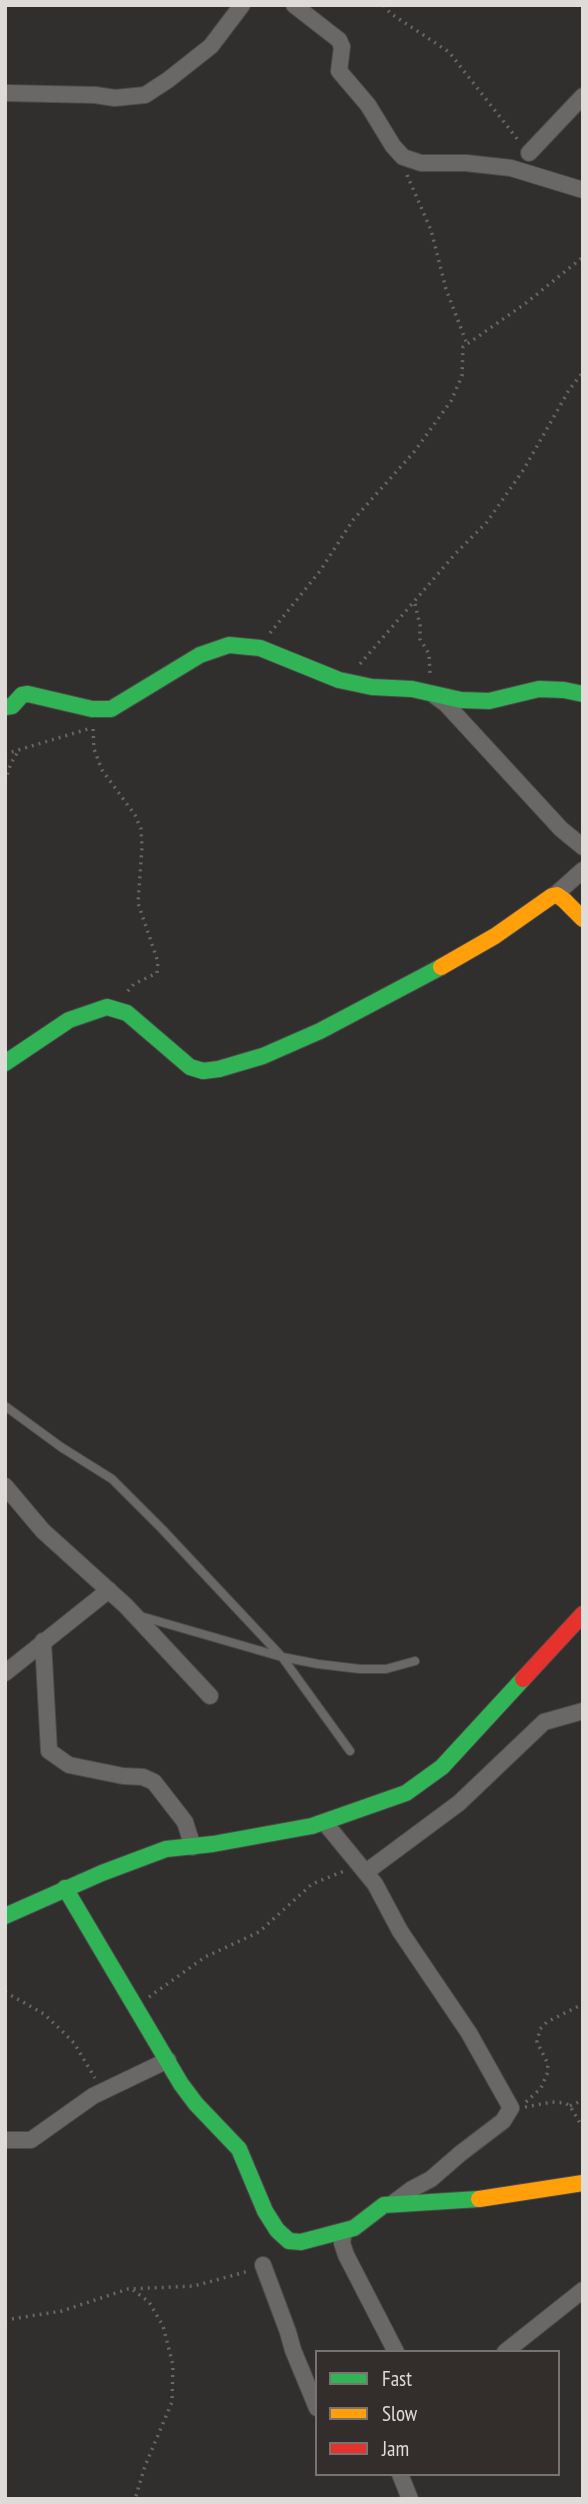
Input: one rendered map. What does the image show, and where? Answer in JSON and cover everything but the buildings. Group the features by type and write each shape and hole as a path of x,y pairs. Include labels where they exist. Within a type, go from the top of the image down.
{"street":[{"path":"5,93 115,98 145,95 211,46 242,5"},
{"path":"294,5 339,40 342,47 339,71 368,104 393,146 403,157 421,163 466,163 511,168 583,190"},
{"path":"529,153 583,96"},
{"path":"5,707 12,706 22,695 28,694 92,709 116,708 213,649 229,645 256,647 339,680 372,687 412,689 481,702 539,689 583,694"},
{"path":"431,694 446,704 561,829 583,847"},
{"path":"5,1063 80,1015 101,1008 115,1008 127,1013 190,1067 203,1071 263,1056 320,1031 495,936 555,895 583,870"},
{"path":"555,895 569,904 583,919"},
{"path":"5,1486 43,1531 134,1614 210,1696"},
{"path":"5,1672 109,1590"},
{"path":"5,1916 65,1888 166,1849 286,1832 325,1822 406,1793 434,1774 583,1614"},
{"path":"43,1641 49,1751 69,1765 123,1776 143,1777 154,1782 185,1822 193,1847"},
{"path":"363,1868 459,1803 544,1722 583,1711"},
{"path":"325,1822 363,1868 389,1907 400,1931 469,2033 511,2108 503,2121 431,2179 392,2204"},
{"path":"65,1888 190,2098 239,2149 262,2206 282,2236 289,2241 301,2242 344,2231 359,2224 384,2205 466,2202 583,2183"},
{"path":"5,2140 33,2139 102,2091 168,2060"},
{"path":"344,2231 342,2243 346,2255 395,2350"},
{"path":"263,2265 315,2403"},
{"path":"508,2350 583,2290"},
{"path":"401,2476 410,2499"}],"lane":[{"path":"5,1406 61,1447 112,1479 282,1657 350,1751"},
{"path":"134,1614 282,1657 360,1670 386,1669 415,1661"}],"path":[{"path":"384,5 390,13 449,52 529,153"},
{"path":"403,157 403,166 431,230 446,289 467,344"},
{"path":"256,647 320,571 353,520 414,452 452,401 462,376 463,350 467,344 526,303 583,257"},
{"path":"339,680 358,667 487,522 583,372"},
{"path":"415,603 420,639 429,654 431,694"},
{"path":"92,709 94,749 102,770 135,815 141,829 138,903 158,962 157,973 134,984 115,1008"},
{"path":"5,754 93,727"},
{"path":"5,781 11,763 20,749"},
{"path":"136,2006 205,1957 259,1933 312,1884 363,1868"},
{"path":"5,1992 44,2014 74,2043 102,2091"},
{"path":"583,2004 547,2022 540,2029 537,2042 548,2064 547,2074 541,2088 519,2108 561,2102 570,2106 583,2128"},
{"path":"570,2106 583,2100"},
{"path":"5,2320 62,2311 128,2289 194,2286 263,2265"},
{"path":"128,2289 144,2297 154,2309 163,2326 173,2365 172,2402 145,2466 135,2499"}],"traffic: fast":[{"path":"5,707 12,706 22,695 28,694 92,709 111,709 200,655 229,645 260,648 339,680 372,687 412,689 461,700 489,701 539,689 583,694"},
{"path":"5,1063 69,1020 107,1007 127,1013 190,1067 203,1071 219,1069 263,1056 320,1031 441,967"},
{"path":"5,1916 102,1873 166,1849 213,1844 312,1826 406,1793 442,1767 523,1679"},
{"path":"65,1888 181,2084 196,2104 239,2149 265,2211 277,2230 289,2241 301,2242 354,2228 384,2205 479,2199"}],"traffic: slow":[{"path":"441,967 495,936 552,896 557,895 564,900 583,919"},
{"path":"479,2199 583,2183"}],"traffic: jam":[{"path":"523,1679 583,1614"}]}
